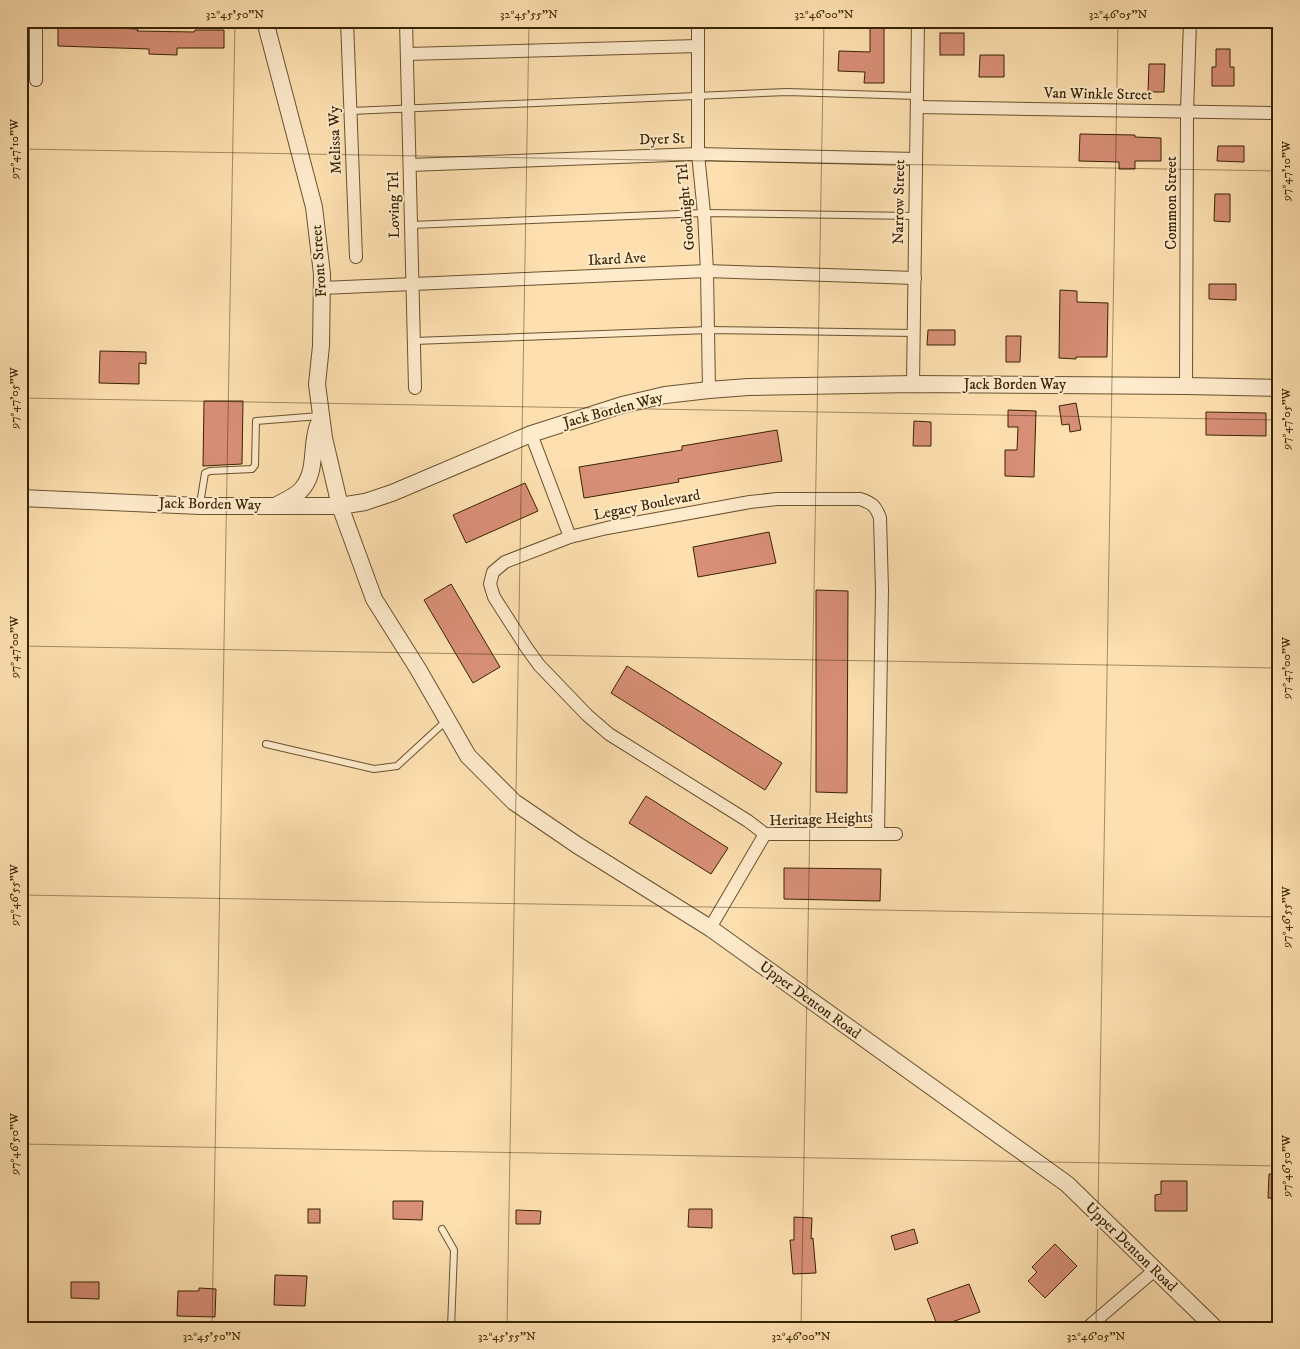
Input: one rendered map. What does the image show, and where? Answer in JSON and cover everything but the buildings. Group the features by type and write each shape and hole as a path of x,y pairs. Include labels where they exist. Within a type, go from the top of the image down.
{"street":[{"path":"36,21 36,80"},
{"name":"Front Street","path":"265,21 314,207 322,274 321,346 317,384 324,438 340,506 374,599 418,669"},
{"name":"Melissa Wy","path":"347,21 356,257"},
{"name":"Loving Trl","path":"406,21 415,388"},
{"name":"Goodnight Trl","path":"698,21 698,154 707,272 709,390"},
{"name":"Narrow Street","path":"913,384 918,21"},
{"name":"Common Street","path":"1186,386 1187,112 1190,21"},
{"path":"407,54 698,46"},
{"name":"Van Winkle Street","path":"917,102 1187,112 1279,113"},
{"name":"Dyer St","path":"410,165 698,154 916,159"},
{"name":"Ikard Ave","path":"322,288 707,272 914,278"},
{"name":"Jack Borden Way","path":"21,498 200,506 340,506 365,502 392,493 530,434 622,405 665,395 709,390 748,387 913,384 1279,388"},
{"path":"276,506 300,491 310,477 314,456 314,435 321,415"},
{"path":"530,434 570,537"},
{"name":"Legacy Boulevard","path":"765,834 748,821 609,734 573,701 539,665 494,597 490,584 493,572 505,562 570,537 606,528 750,502 777,499 860,499 872,502 880,518 882,590 878,834"},
{"name":"Upper Denton Road","path":"418,669 468,756 514,802 577,845 710,928 1067,1184 1215,1328"},
{"name":"Heritage Heights","path":"710,928 765,834 896,834"},
{"path":"1087,1328 1156,1269"}],"lane":[{"path":"351,111 787,92 917,102"},
{"path":"411,225 704,213 915,216"},
{"path":"414,341 709,330 914,333"},
{"path":"200,506 205,473 210,471 252,469 255,465 256,421 321,415"},
{"path":"266,744 374,769 388,768 397,766 448,719"},
{"path":"442,1229 454,1250 451,1328"}]}
